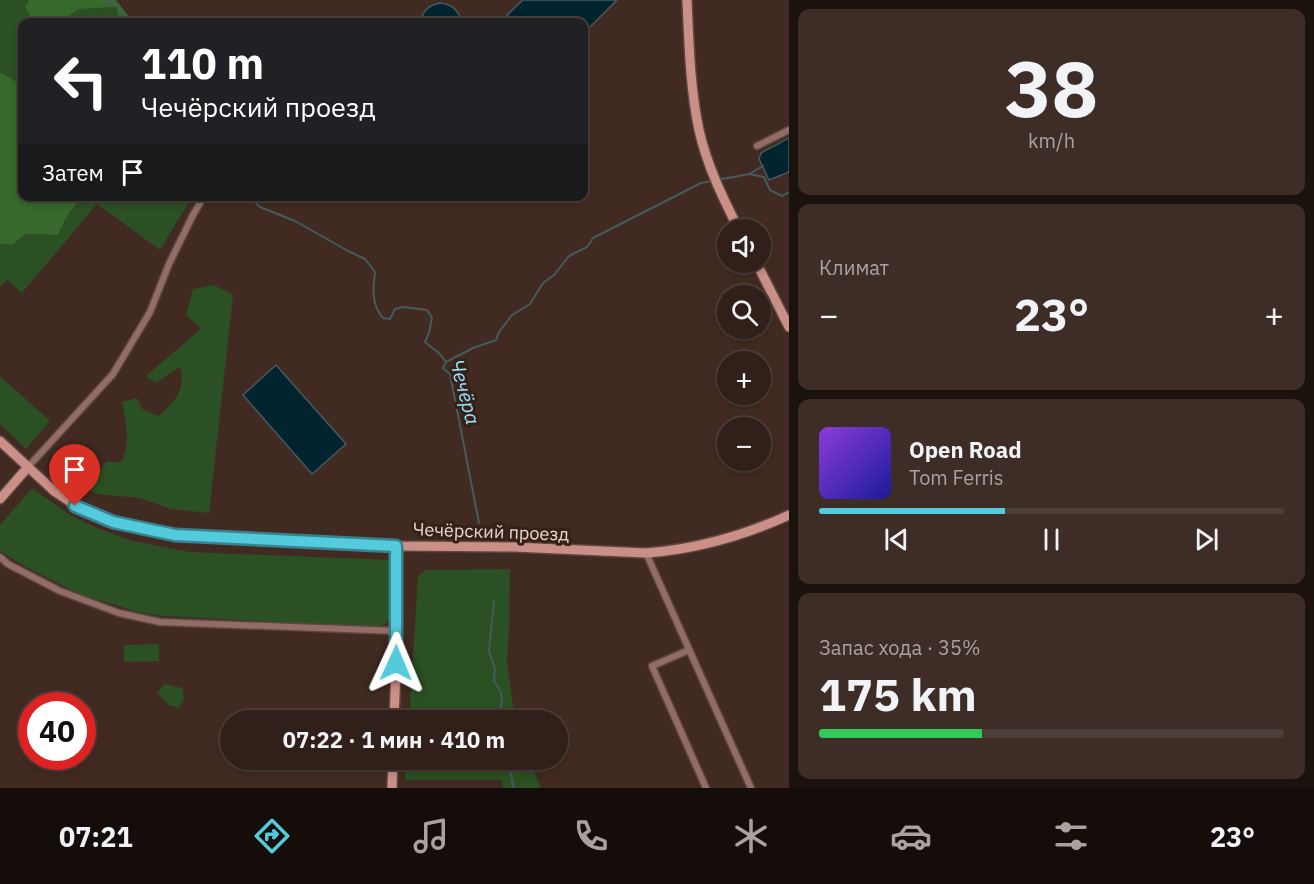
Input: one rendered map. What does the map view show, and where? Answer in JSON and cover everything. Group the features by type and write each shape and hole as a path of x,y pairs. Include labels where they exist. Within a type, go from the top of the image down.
{"main road":[{"path":"687,0 694,98 699,131 718,187 734,219"},
{"path":"762,273 789,327"},
{"name":"Чечёрский проезд","path":"0,441 54,491 75,506 113,522 193,537 396,546 514,547 646,553 672,551 718,542 788,518"},
{"path":"0,499 28,467"},
{"path":"394,710 397,631 396,546"},
{"path":"392,788 393,770"}],"street":[{"path":"757,146 789,130"},
{"path":"28,467 113,374 150,312 170,264 201,201"},
{"path":"646,553 751,788"},
{"path":"0,557 8,564 60,591 119,613 160,622 397,631"},
{"path":"689,650 652,666 706,788"}],"green space":[{"path":"0,0 29,0 25,6 30,18 18,18 18,83 0,72"},
{"path":"29,0 116,0 130,18 119,18 116,7 79,9 67,18 30,18 25,6"},
{"path":"116,7 119,18 67,18 79,9"},
{"path":"0,72 18,83 18,201 79,201 68,214 58,235 25,234 12,245 0,244"},
{"path":"79,201 190,201 160,250 97,204 22,293 7,280 0,287 0,244 12,245 25,234 58,235 68,214"},
{"path":"214,285 233,295 209,513 171,509 140,498 97,494 77,483 80,472 98,473 106,462 121,462 127,440 122,402 137,398 142,409 159,416 178,395 182,383 180,367 155,383 146,376 201,329 186,315 193,289"},
{"path":"0,376 50,421 26,449 0,424"},
{"path":"32,488 70,515 133,541 190,552 390,560 389,619 379,627 163,616 141,613 79,594 0,551 0,525"},
{"path":"510,569 507,662 514,710 410,710 418,576 426,570"},
{"path":"159,644 159,661 124,662 124,645"},
{"path":"165,684 182,688 184,699 179,708 169,705 157,693"},
{"path":"405,770 534,770 541,788 503,788 502,780 405,780"}],"water":[{"path":"523,0 617,0 588,29 588,18 510,18 507,15"},
{"path":"440,3 448,5 454,8 460,18 422,18 427,9"},
{"path":"789,138 789,172 769,180 759,159 761,153"},
{"path":"276,365 346,444 312,474 243,395"}],"waterway":[{"name":"Чечёра","path":"106,0 116,4 125,18"},
{"path":"717,180 749,174 763,166"},
{"path":"749,174 764,177 770,190 782,196 789,192"},
{"path":"446,362 473,348 496,340 512,315 530,304 543,283 554,275 569,256 587,247 593,238 701,183 712,181"},
{"name":"Чечёра","path":"254,201 260,207 295,221 365,259 375,272 373,290 375,302 383,318 390,319 395,309 403,307 427,310 432,318 425,342 440,354 446,362 443,368 450,374 479,523"},
{"name":"Чечёра","path":"494,601 489,652 495,669 494,681 501,692 500,710"},
{"name":"Чечёра","path":"513,788 511,771 518,770"}],"route":[{"path":"75,506 113,522 175,535 396,546 396,663"}]}
